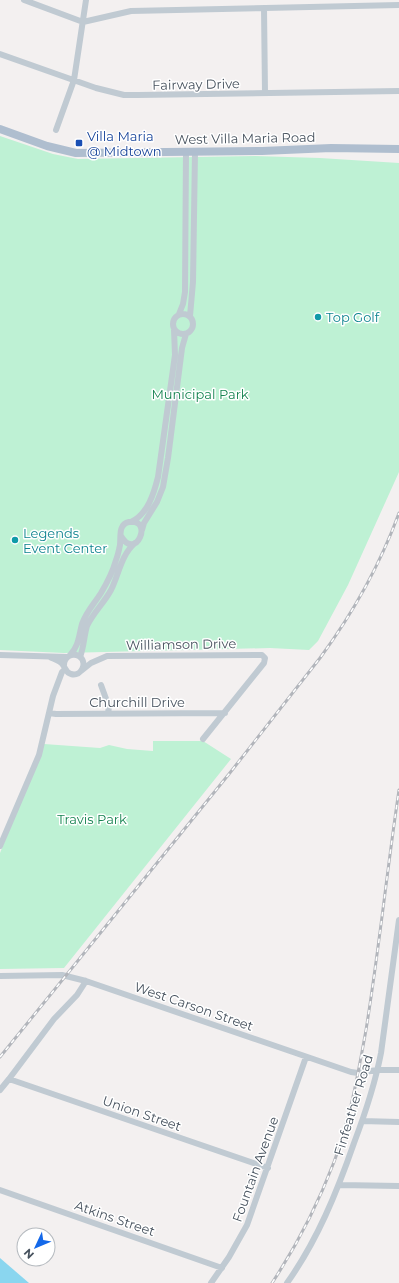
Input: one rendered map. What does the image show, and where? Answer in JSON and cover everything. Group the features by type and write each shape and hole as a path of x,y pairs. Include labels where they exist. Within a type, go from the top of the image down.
{"main road":[{"name":"West Villa Maria Road","path":"0,129 47,146 76,153 195,152 331,148 399,149"}],"street":[{"path":"24,0 83,22 131,11 399,6"},
{"path":"56,130 74,80 86,0"},
{"path":"264,8 265,94"},
{"name":"Fairway Drive","path":"0,54 110,92 131,95 399,91"},
{"path":"0,846 39,755 48,713 64,667 65,659 77,645 88,610 100,595 110,576 120,547 120,533 122,526 128,522 138,519 142,514 152,496 158,477 175,355 174,330 172,322 179,314 183,304 185,292 186,152"},
{"path":"57,684 72,674 81,671 83,665 81,658 82,651 91,617 111,589 128,550 141,538 144,523 157,502 163,487 182,348 186,334 193,326 190,316 193,282 195,152"},
{"path":"179,314 190,316"},
{"path":"174,330 180,334 186,334"},
{"path":"131,522 138,524 142,530"},
{"path":"121,536 128,543 136,542"},
{"path":"0,655 50,657 69,656 74,654 81,658"},
{"name":"Williamson Drive","path":"81,671 96,660 106,656 262,655 265,658 264,663 225,713"},
{"path":"50,657 64,667 66,671 72,674"},
{"name":"Williamson Drive","path":"81,658 96,660"},
{"path":"101,685 109,707 108,713"},
{"name":"Churchill Drive","path":"48,713 225,713"},
{"path":"204,739 225,713"},
{"name":"Finfeather Road","path":"287,1283 313,1240 340,1185 362,1121 381,1053 399,920"},
{"name":"West Carson Street","path":"0,976 62,975 86,981 341,1069 358,1073 377,1070 399,1070"},
{"path":"0,1090 54,1019 77,995 86,981"},
{"name":"Fountain Avenue","path":"211,1283 222,1268 247,1224 306,1057"},
{"name":"Union Street","path":"9,1079 268,1168"},
{"path":"362,1121 399,1122"},
{"path":"340,1185 399,1186"},
{"name":"Atkins Street","path":"0,1190 222,1268"}],"green space":[{"name":"Municipal Park","path":"0,136 53,154 78,159 255,156 399,163 399,472 348,585 318,641 309,650 270,648 64,653 0,650"},
{"name":"Travis Park","path":"153,741 203,741 231,759 64,968 0,969 0,853 44,744 100,748 109,745 127,749 153,751"}],"water":[{"path":"0,1258 29,1283 0,1283"}],"railway":[{"path":"0,1057 229,774 320,658 344,624 365,588 392,532 399,513"},
{"path":"272,1283 314,1209 334,1162 345,1130 360,1063 371,1000 399,790"}],"place":[{"name":"Villa Maria @ Midtown","path":"79,143"},
{"name":"Top Golf","path":"318,317"},
{"name":"Legends Event Center","path":"15,540"}]}
